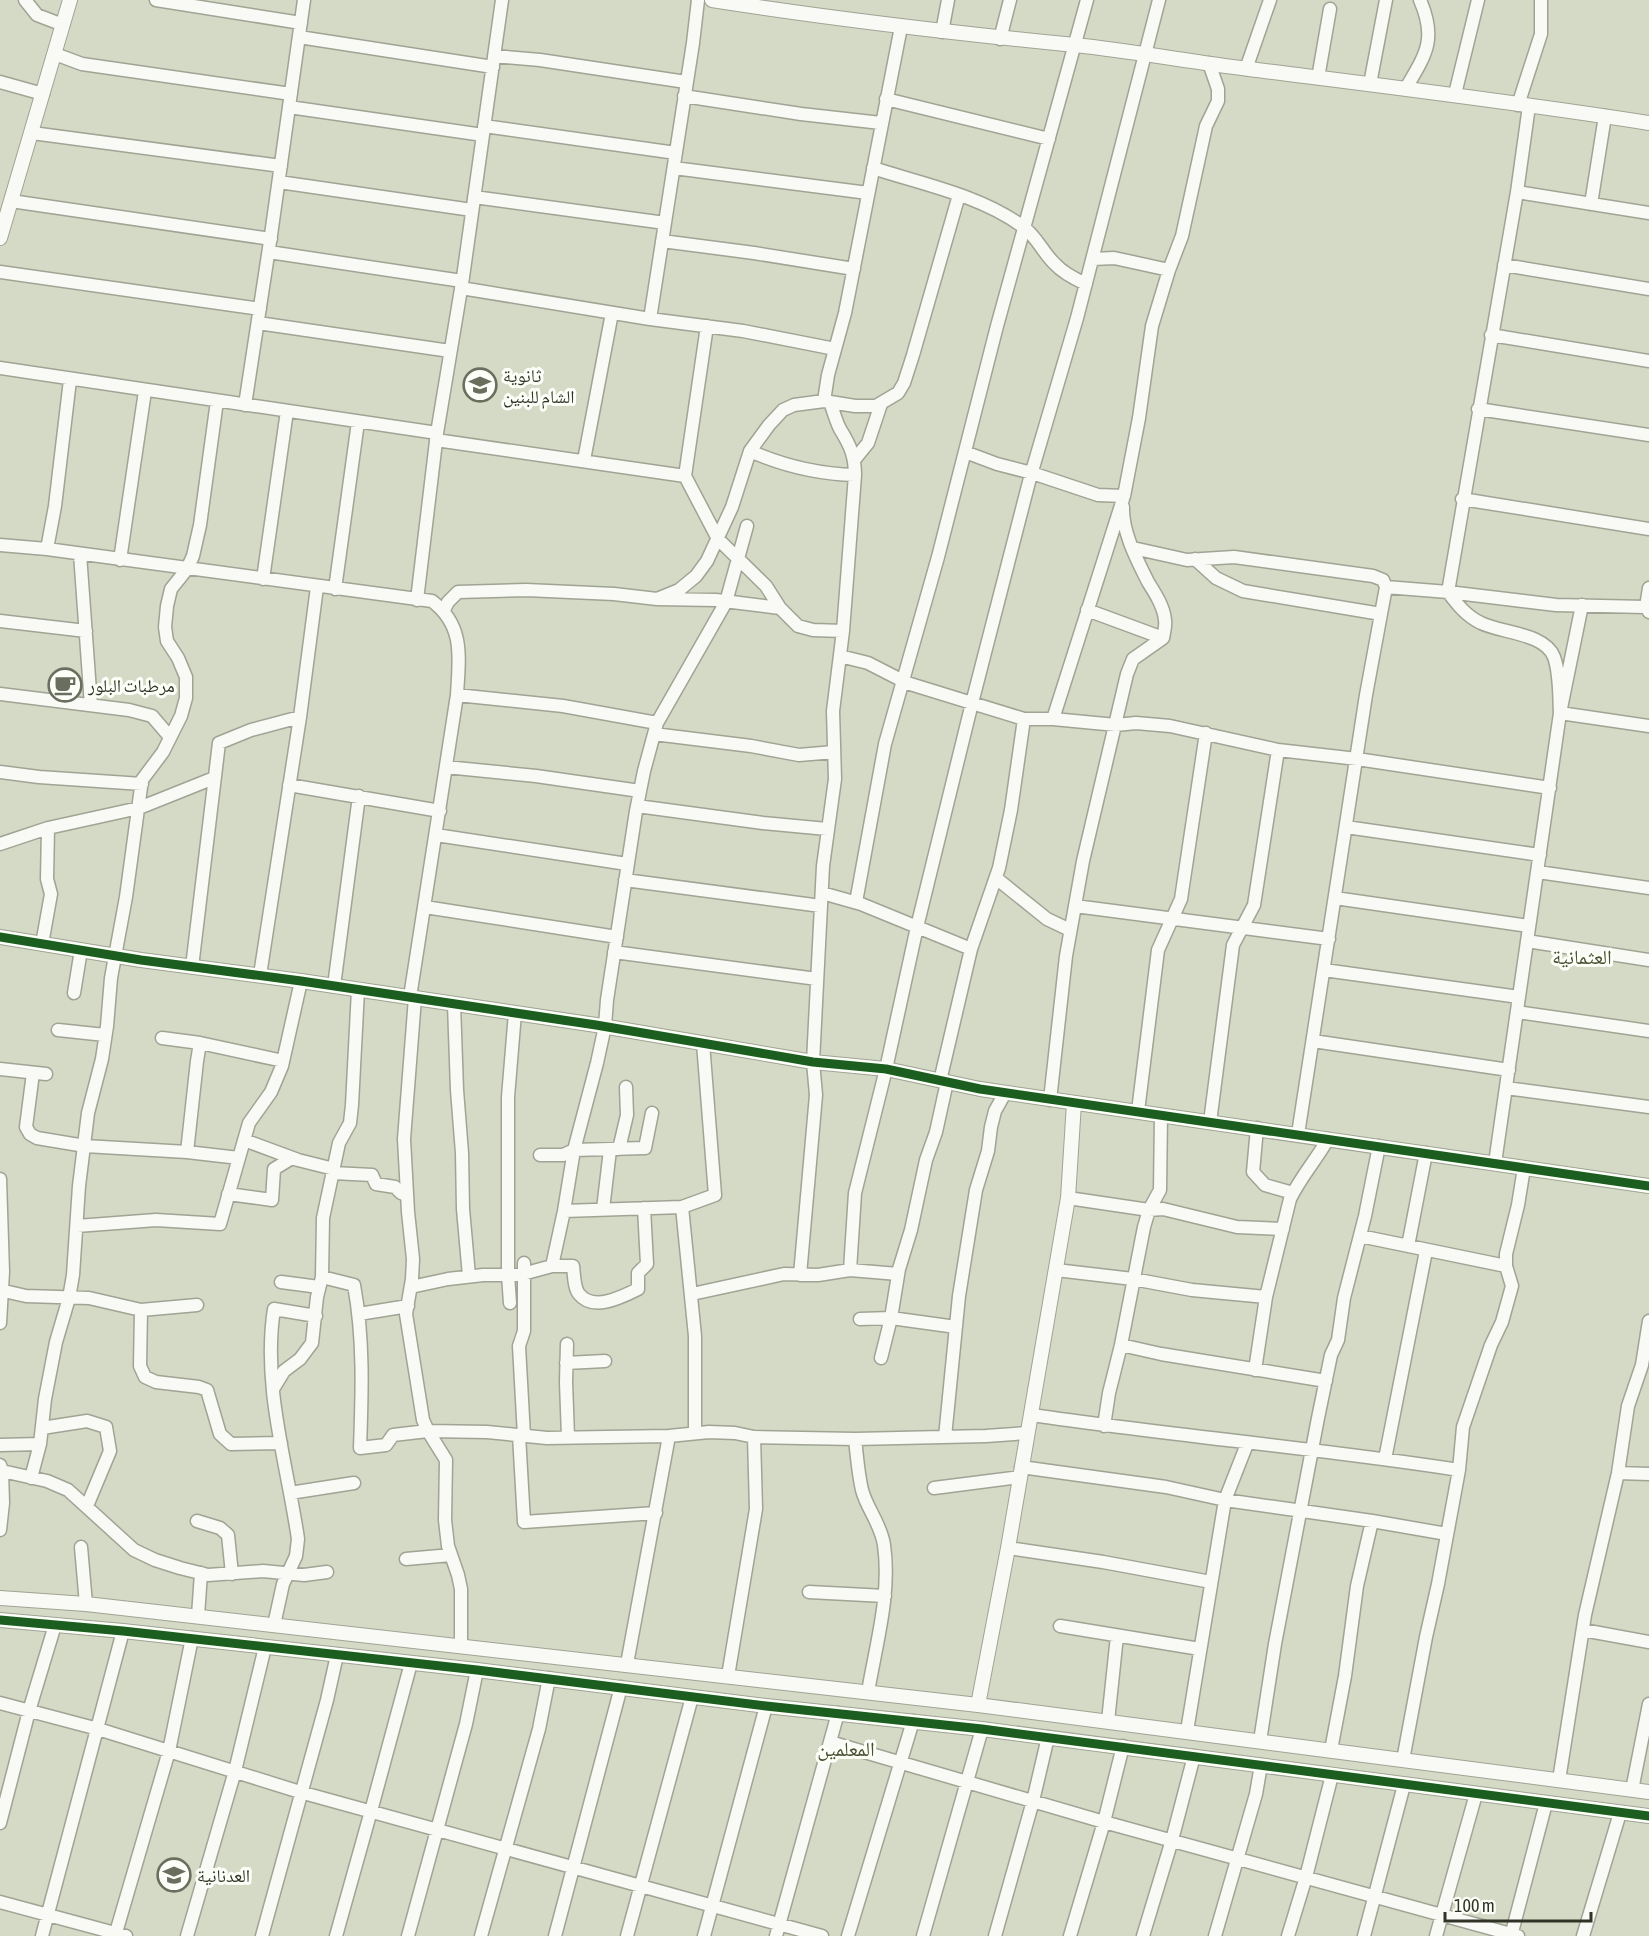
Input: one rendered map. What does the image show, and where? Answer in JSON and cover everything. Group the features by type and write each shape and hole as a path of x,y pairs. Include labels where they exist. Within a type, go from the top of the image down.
{"street":[{"path":"25,0 37,15 63,25"},
{"path":"0,238 70,0"},
{"path":"156,0 301,23"},
{"path":"245,405 304,0"},
{"path":"417,600 436,436 461,285 502,0"},
{"path":"650,319 698,0"},
{"path":"712,0 804,15 1000,39 1075,45 1245,69 1455,94 1649,123"},
{"path":"942,32 948,0"},
{"path":"1000,39 1010,0"},
{"path":"856,902 885,744 938,557 1087,0"},
{"path":"850,1270 855,1193 886,1069 917,927 1032,473 1093,259 1159,0"},
{"path":"1245,69 1270,0"},
{"path":"1370,84 1386,0"},
{"path":"1406,88 1429,45 1426,15 1420,0"},
{"path":"1455,94 1478,0"},
{"path":"1541,0 1541,34 1524,105 1516,192 1448,592 1462,610 1482,624 1542,642 1554,656 1560,712"},
{"path":"1318,78 1329,9"},
{"path":"800,1275 816,1095 813,1062 821,906 835,779 833,711 843,631 855,475 852,447 839,428 827,401 828,375 845,314 901,27"},
{"path":"299,37 494,61 552,61 686,82"},
{"path":"54,54 82,64 291,94"},
{"path":"1053,719 1124,496 1139,418 1152,326 1182,236 1206,126 1218,100 1218,89 1209,63"},
{"path":"0,82 43,94"},
{"path":"684,96 881,123"},
{"path":"886,99 1049,139"},
{"path":"289,107 676,153"},
{"path":"1591,204 1605,116"},
{"path":"32,133 281,166"},
{"path":"674,168 868,194"},
{"path":"873,168 984,204 1025,227 1056,265 1086,284"},
{"path":"279,182 472,210"},
{"path":"1516,192 1649,213"},
{"path":"657,599 679,590 696,576 707,561 732,507 750,451 783,410 794,405 827,401 855,406 876,406 898,393 904,383 959,195"},
{"path":"474,197 665,223"},
{"path":"11,201 271,239"},
{"path":"662,241 854,269"},
{"path":"269,252 612,313 743,331 835,349"},
{"path":"1093,259 1114,258 1169,270"},
{"path":"1504,265 1649,289"},
{"path":"0,272 260,309"},
{"path":"584,460 612,313"},
{"path":"258,322 450,351"},
{"path":"707,326 685,476 717,539 766,586 780,608 798,626 813,630 843,631"},
{"path":"1491,335 1649,362"},
{"path":"0,368 358,422 685,476"},
{"path":"47,549 55,507 70,380"},
{"path":"120,560 145,391"},
{"path":"31,1478 40,1444 45,1399 56,1342 69,1298 77,1226 78,1186 88,1113 105,1035 111,978 142,780 163,752 181,716 186,698 186,677 167,641 166,606 171,589 188,569 193,556 200,525 216,401"},
{"path":"855,459 868,443 881,404"},
{"path":"1478,409 1649,435"},
{"path":"263,579 287,411"},
{"path":"334,589 358,422"},
{"path":"750,451 789,466 832,474 855,475"},
{"path":"965,452 1098,495 1124,496"},
{"path":"1050,1100 1066,956 1083,861 1127,674 1133,659 1163,638 1166,621 1158,598 1133,548 1123,517 1124,496"},
{"path":"1462,499 1649,529"},
{"path":"552,1266 574,1150 605,1026 627,864 640,791 656,728 726,602 747,526"},
{"path":"0,545 47,549 432,602 444,610 454,626 459,648 457,695 413,997 404,1157 413,1259 406,1314 423,1420 446,1460 445,1520 448,1546 461,1589 461,1646"},
{"path":"1133,548 1187,560 1234,557 1373,576 1383,580 1386,587 1365,694 1357,759 1298,1134"},
{"path":"80,554 91,705"},
{"path":"1196,559 1216,578 1243,591 1381,614"},
{"path":"260,975 300,717 317,587"},
{"path":"1386,587 1556,605 1647,610 1649,588"},
{"path":"444,610 458,592 472,590 614,594 780,608"},
{"path":"1495,1163 1560,712 1582,605"},
{"path":"1087,610 1163,638"},
{"path":"0,621 86,631"},
{"path":"840,656 868,663 902,680 1024,719 1170,726 1278,750 1357,759 1550,788"},
{"path":"0,694 129,710 152,716 170,738"},
{"path":"457,695 563,706 656,728 799,755 834,752"},
{"path":"1560,712 1649,726"},
{"path":"192,967 219,742 251,730 300,717"},
{"path":"881,1358 891,1318 898,1274 911,1230 926,1160 936,1132 970,949 996,878 1011,810 1024,719"},
{"path":"1138,1111 1158,950 1181,899 1206,733"},
{"path":"1210,1122 1233,945 1254,905 1278,750"},
{"path":"446,767 536,776 640,791"},
{"path":"0,772 142,784"},
{"path":"0,844 48,828 139,808 214,778"},
{"path":"289,785 440,811"},
{"path":"334,986 359,796"},
{"path":"637,806 763,823 828,829"},
{"path":"1346,827 1540,855"},
{"path":"42,944 51,894 47,879 48,828"},
{"path":"436,835 627,864"},
{"path":"1538,872 1649,888"},
{"path":"996,878 1047,920 1071,930"},
{"path":"625,880 821,906"},
{"path":"822,893 856,902 970,949"},
{"path":"1335,898 1530,926"},
{"path":"1075,906 1329,939"},
{"path":"425,907 616,937"},
{"path":"0,937 116,956 515,1012 813,1062 886,1069 944,1082 1050,1100 1161,1114 1649,1186"},
{"path":"1527,941 1649,960"},
{"path":"74,993 81,950"},
{"path":"614,952 817,979"},
{"path":"1324,970 1519,997"},
{"path":"77,1226 156,1220 220,1224 249,1123 272,1092 283,1061 301,981"},
{"path":"273,1389 284,1371 300,1359 312,1342 321,1282 323,1218 339,1143 350,1123 358,990"},
{"path":"454,1004 463,1209 469,1276"},
{"path":"510,1303 508,1097 515,1012"},
{"path":"1517,1012 1649,1031"},
{"path":"58,1030 105,1035"},
{"path":"162,1038 200,1043 283,1061"},
{"path":"1313,1041 1509,1070"},
{"path":"187,1152 200,1043"},
{"path":"564,1211 682,1207 715,1196 703,1043"},
{"path":"0,1069 46,1074"},
{"path":"33,1073 26,1127 30,1134 37,1138 85,1146 187,1152 238,1158"},
{"path":"603,1209 614,1150 627,1115 626,1088"},
{"path":"1506,1088 1649,1107"},
{"path":"945,1437 956,1327 976,1190 988,1151 995,1111 1005,1093"},
{"path":"978,1705 1032,1415 1068,1198 1074,1103"},
{"path":"540,1155 563,1155 574,1150 645,1148 652,1113"},
{"path":"1104,1426 1109,1393 1149,1210 1160,1190 1161,1114"},
{"path":"1257,1128 1253,1172 1265,1185 1293,1193"},
{"path":"1256,1370 1266,1297 1293,1193 1328,1139"},
{"path":"244,1140 333,1171 372,1175 376,1184 395,1187 407,1195"},
{"path":"1260,1741 1300,1511 1331,1355 1338,1340 1344,1298 1379,1146"},
{"path":"1408,1246 1426,1153"},
{"path":"228,1194 272,1200 274,1169 292,1158"},
{"path":"1402,1760 1459,1470 1463,1427 1491,1345 1502,1322 1512,1286 1506,1266 1506,1254 1524,1168"},
{"path":"0,1181 0,1323"},
{"path":"1068,1198 1149,1210 1163,1209 1237,1227 1283,1229"},
{"path":"682,1207 695,1336 695,1434"},
{"path":"411,1287 469,1276 508,1275 525,1268 573,1266 577,1293 586,1300 612,1302 638,1289 638,1273 647,1264 644,1208"},
{"path":"1360,1236 1506,1266"},
{"path":"1385,1459 1426,1251"},
{"path":"525,1268 524,1331 519,1346 525,1522 656,1513"},
{"path":"692,1294 784,1274 819,1275 850,1270 898,1274"},
{"path":"1056,1270 1133,1279 1192,1290 1266,1297"},
{"path":"281,1282 354,1285 361,1330 360,1448 386,1445 393,1435 428,1431 568,1437 669,1436 710,1432 735,1433 754,1437 855,1439 1027,1433"},
{"path":"1,1290 26,1296 106,1301 141,1310 197,1305"},
{"path":"359,1314 408,1306"},
{"path":"274,1625 283,1584 296,1556 298,1539 270,1368 270,1334 274,1309 316,1316"},
{"path":"141,1310 140,1366 146,1377 156,1382 207,1390 220,1434 231,1444 281,1443"},
{"path":"860,1319 891,1318 956,1327"},
{"path":"1559,1780 1583,1630 1618,1473 1628,1406 1645,1367 1649,1321"},
{"path":"567,1344 568,1437"},
{"path":"1121,1345 1161,1354 1326,1381"},
{"path":"566,1363 605,1361"},
{"path":"1032,1415 1459,1470"},
{"path":"42,1428 87,1421 106,1427 110,1451 87,1506"},
{"path":"627,1665 669,1436"},
{"path":"728,1676 756,1509 754,1437"},
{"path":"855,1439 862,1491 880,1527 884,1544 885,1596 868,1692"},
{"path":"0,1445 40,1444"},
{"path":"1187,1731 1225,1500 1247,1444"},
{"path":"0,1530 3,1503 1,1468 68,1490 134,1550 155,1560 208,1575 263,1571 303,1575 327,1572"},
{"path":"934,1488 1020,1472 1166,1487 1225,1500 1447,1534"},
{"path":"1618,1473 1649,1474"},
{"path":"290,1493 354,1483"},
{"path":"197,1521 220,1528 228,1534 232,1574"},
{"path":"1331,1750 1345,1676 1357,1586 1372,1521"},
{"path":"81,1547 86,1604"},
{"path":"1008,1548 1103,1562 1211,1582"},
{"path":"406,1559 451,1555"},
{"path":"198,1616 201,1574"},
{"path":"809,1592 885,1596"},
{"path":"0,1598 86,1604 198,1616 868,1692 1149,1726 1649,1792"},
{"path":"0,1620 192,1638 549,1678 766,1706 982,1729 1649,1816"},
{"path":"0,1823 29,1711 55,1624"},
{"path":"1060,1626 1200,1649"},
{"path":"1583,1630 1649,1641"},
{"path":"42,1936 123,1631"},
{"path":"1108,1721 1117,1636"},
{"path":"0,1902 119,1935 169,1750 192,1638"},
{"path":"187,1936 235,1771 265,1647"},
{"path":"515,1674 518,1652"},
{"path":"262,1936 327,1700 337,1655"},
{"path":"336,1936 411,1663"},
{"path":"408,1936 466,1724 477,1670"},
{"path":"482,1936 539,1729 549,1678"},
{"path":"555,1936 621,1687"},
{"path":"627,1936 692,1697"},
{"path":"0,1703 169,1750 300,1792 712,1905 778,1930 822,1936"},
{"path":"704,1936 766,1706"},
{"path":"1632,1790 1648,1711"},
{"path":"778,1930 838,1713"},
{"path":"848,1936 913,1722"},
{"path":"1146,1749 1149,1726"},
{"path":"923,1936 982,1729"},
{"path":"995,1936 1033,1801 1048,1737"},
{"path":"831,1742 1104,1822 1514,1935 1546,1803"},
{"path":"1070,1936 1104,1822 1123,1746"},
{"path":"1143,1936 1194,1756"},
{"path":"1215,1936 1256,1794 1261,1765"},
{"path":"1288,1936 1306,1877 1332,1775"},
{"path":"1364,1936 1404,1785"},
{"path":"1437,1936 1476,1794"},
{"path":"1583,1936 1620,1813"}],"cycle path":[{"path":"0,937 141,960 301,981 596,1025 813,1062 886,1069 980,1089 1649,1186"},
{"path":"0,1620 123,1631 477,1670 766,1706 982,1729 1649,1816"}],"place":[{"name":"ثانوية الشام للبنين","path":"480,385"},
{"name":"مرطبات البلور","path":"65,685"},
{"name":"العدنانية","path":"174,1875"}],"district":[{"name":"العثمانية","path":"1582,956"},
{"name":"المعلمين","path":"846,1748"}]}
